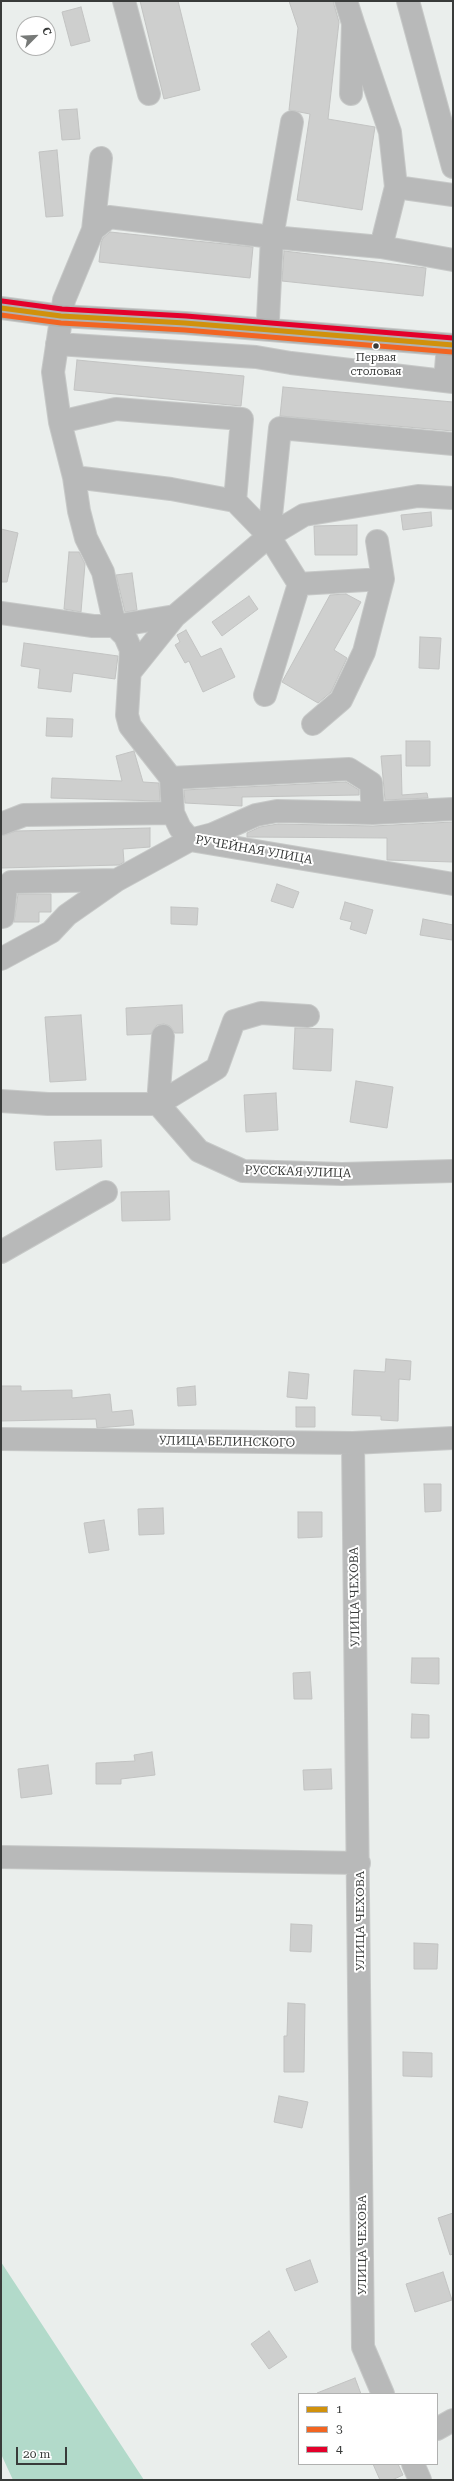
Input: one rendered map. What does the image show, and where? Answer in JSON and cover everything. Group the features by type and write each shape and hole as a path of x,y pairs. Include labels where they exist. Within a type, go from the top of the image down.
{"main road":[{"path":"1,308 61,316 193,324 450,345"}],"street":[{"path":"124,1 149,94"},
{"path":"346,1 390,132 396,187 381,247"},
{"path":"408,1 453,167"},
{"path":"351,94 353,23"},
{"path":"268,319 272,237 292,122"},
{"path":"101,158 92,230 64,300 53,372 60,422 74,477 79,511 86,538 103,572 115,626 125,636 131,650 126,704 130,726 171,778 349,769 371,783 373,813"},
{"path":"396,187 453,195"},
{"path":"92,230 109,217 272,237 381,247 453,260"},
{"path":"57,344 256,357 291,363 449,381 450,345"},
{"path":"60,422 116,409 242,419 235,501"},
{"path":"269,536 280,428 453,444"},
{"path":"74,477 171,489 235,501 269,536 300,584"},
{"path":"130,672 175,616 269,536 304,516 418,496 453,498"},
{"path":"313,724 342,700 364,652 384,579 377,541"},
{"path":"300,584 384,579"},
{"path":"265,695 300,584"},
{"path":"1,614 93,626 115,626 175,616"},
{"name":"РУЧЕЙНАЯ УЛИЦА","path":"171,778 173,813 180,828 190,840 453,884"},
{"path":"1,959 51,932 67,915 117,880 190,840 213,834 256,815 277,811 373,813 453,809"},
{"path":"1,824 24,815 173,813"},
{"path":"425,872 453,873"},
{"path":"3,917 6,887 11,882 19,880 117,880"},
{"path":"1,1101 48,1104 158,1104 217,1068 234,1021 261,1013 308,1016"},
{"path":"158,1104 163,1036"},
{"name":"РУССКАЯ УЛИЦА","path":"158,1104 199,1151 242,1171 342,1174 453,1171"},
{"path":"1,1252 106,1192"},
{"name":"УЛИЦА БЕЛИНСКОГО","path":"1,1439 353,1443 453,1438"},
{"name":"УЛИЦА ЧЕХОВА","path":"353,1443 359,1863 363,2346 383,2393"},
{"path":"1,1857 359,1863"},
{"path":"438,2428 453,2420"},
{"path":"413,2465 420,2480"}],"green space":[{"path":"1,2262 144,2480 13,2480 1,2454"}],"building":[{"path":"140,1 178,1 200,90 164,99"},
{"path":"289,1 333,1 339,22 328,119 375,127 362,210 297,200 310,114 289,110 298,28"},
{"path":"81,7 90,41 71,46 62,12"},
{"path":"77,109 80,139 62,140 59,110"},
{"path":"57,150 63,216 46,217 39,152"},
{"path":"110,232 253,247 250,278 99,262 101,243 103,238"},
{"path":"284,251 426,268 423,296 282,281"},
{"path":"77,360 244,376 241,406 74,390"},
{"path":"283,387 453,402 453,431 280,416"},
{"path":"431,512 432,526 403,530 401,515"},
{"path":"357,525 357,555 315,555 314,526"},
{"path":"1,529 18,533 7,582 1,582"},
{"path":"69,552 79,552 85,564 81,612 64,609"},
{"path":"132,573 137,610 125,612 116,575"},
{"path":"346,594 361,602 334,650 347,658 331,692 318,703 282,682 330,595"},
{"path":"249,596 258,609 222,636 212,622"},
{"path":"186,630 201,657 221,648 235,677 203,692 189,661 185,663 175,645 180,642 177,635"},
{"path":"420,637 441,638 439,669 419,668"},
{"path":"24,643 118,656 115,679 73,673 71,692 38,688 40,669 21,666"},
{"path":"47,718 73,719 72,737 46,736"},
{"path":"406,741 430,741 430,766 406,766"},
{"path":"134,751 143,782 159,783 160,801 51,798 52,778 122,781 116,756"},
{"path":"401,755 402,795 427,793 428,798 385,800 381,756"},
{"path":"346,782 359,790 359,795 242,797 242,806 185,803 184,790"},
{"path":"453,822 453,862 387,860 387,838 247,837 247,833 260,827 278,824 373,826"},
{"path":"150,828 150,847 123,849 124,862 119,865 1,868 1,836 16,831"},
{"path":"277,884 299,892 293,908 271,901"},
{"path":"18,894 51,894 51,912 39,912 39,922 14,922"},
{"path":"345,902 373,910 366,934 350,929 352,922 340,919"},
{"path":"171,907 198,908 197,925 171,924"},
{"path":"423,919 453,925 452,940 420,935"},
{"path":"182,1005 183,1033 175,1033 170,1026 164,1024 157,1025 151,1034 127,1035 126,1008"},
{"path":"81,1015 86,1080 50,1082 45,1017"},
{"path":"295,1028 333,1029 331,1071 293,1069"},
{"path":"356,1081 393,1087 387,1128 350,1122"},
{"path":"276,1093 278,1130 246,1132 244,1095"},
{"path":"101,1140 102,1167 56,1170 54,1142"},
{"path":"169,1191 170,1220 122,1221 121,1192"},
{"path":"386,1359 411,1361 410,1380 399,1379 398,1421 381,1420 381,1416 352,1415 354,1370 385,1372"},
{"path":"289,1372 309,1374 307,1399 287,1397"},
{"path":"1,1386 21,1386 21,1391 72,1390 72,1398 110,1394 112,1412 132,1410 134,1425 97,1428 96,1419 1,1421"},
{"path":"195,1386 196,1405 178,1406 177,1388"},
{"path":"296,1407 315,1407 315,1427 296,1427"},
{"path":"424,1484 441,1484 441,1511 425,1512"},
{"path":"163,1508 164,1534 139,1535 138,1509"},
{"path":"298,1512 322,1512 322,1537 298,1538"},
{"path":"104,1520 109,1550 89,1553 84,1523"},
{"path":"412,1658 439,1658 439,1684 411,1683"},
{"path":"310,1672 312,1699 294,1699 293,1673"},
{"path":"412,1714 429,1715 429,1738 411,1738"},
{"path":"152,1752 155,1775 121,1779 121,1784 96,1784 96,1763 135,1761 134,1755"},
{"path":"48,1765 52,1794 21,1798 18,1769"},
{"path":"331,1769 332,1789 304,1790 303,1770"},
{"path":"291,1924 312,1925 311,1952 290,1951"},
{"path":"414,1943 438,1944 437,1969 414,1969"},
{"path":"288,2003 305,2004 304,2072 284,2072 284,2036 287,2036"},
{"path":"403,2052 432,2053 432,2077 403,2076"},
{"path":"279,2096 308,2102 302,2128 274,2122"},
{"path":"453,2213 453,2254 450,2255 438,2218"},
{"path":"310,2260 318,2282 295,2291 286,2269"},
{"path":"443,2272 452,2300 415,2312 406,2284"},
{"path":"269,2331 287,2357 269,2369 251,2344"},
{"path":"355,2378 361,2393 317,2393"},
{"path":"373,2465 398,2465 403,2475 392,2480 380,2480"}],"transit line":[{"name":"4","path":"2,301 62,309 186,316 453,338"},
{"name":"1","path":"1,308 61,316 185,323 453,345"},
{"name":"3","path":"1,315 61,323 185,330 452,352"}],"place":[{"name":"Первая столовая","path":"376,346"}]}
